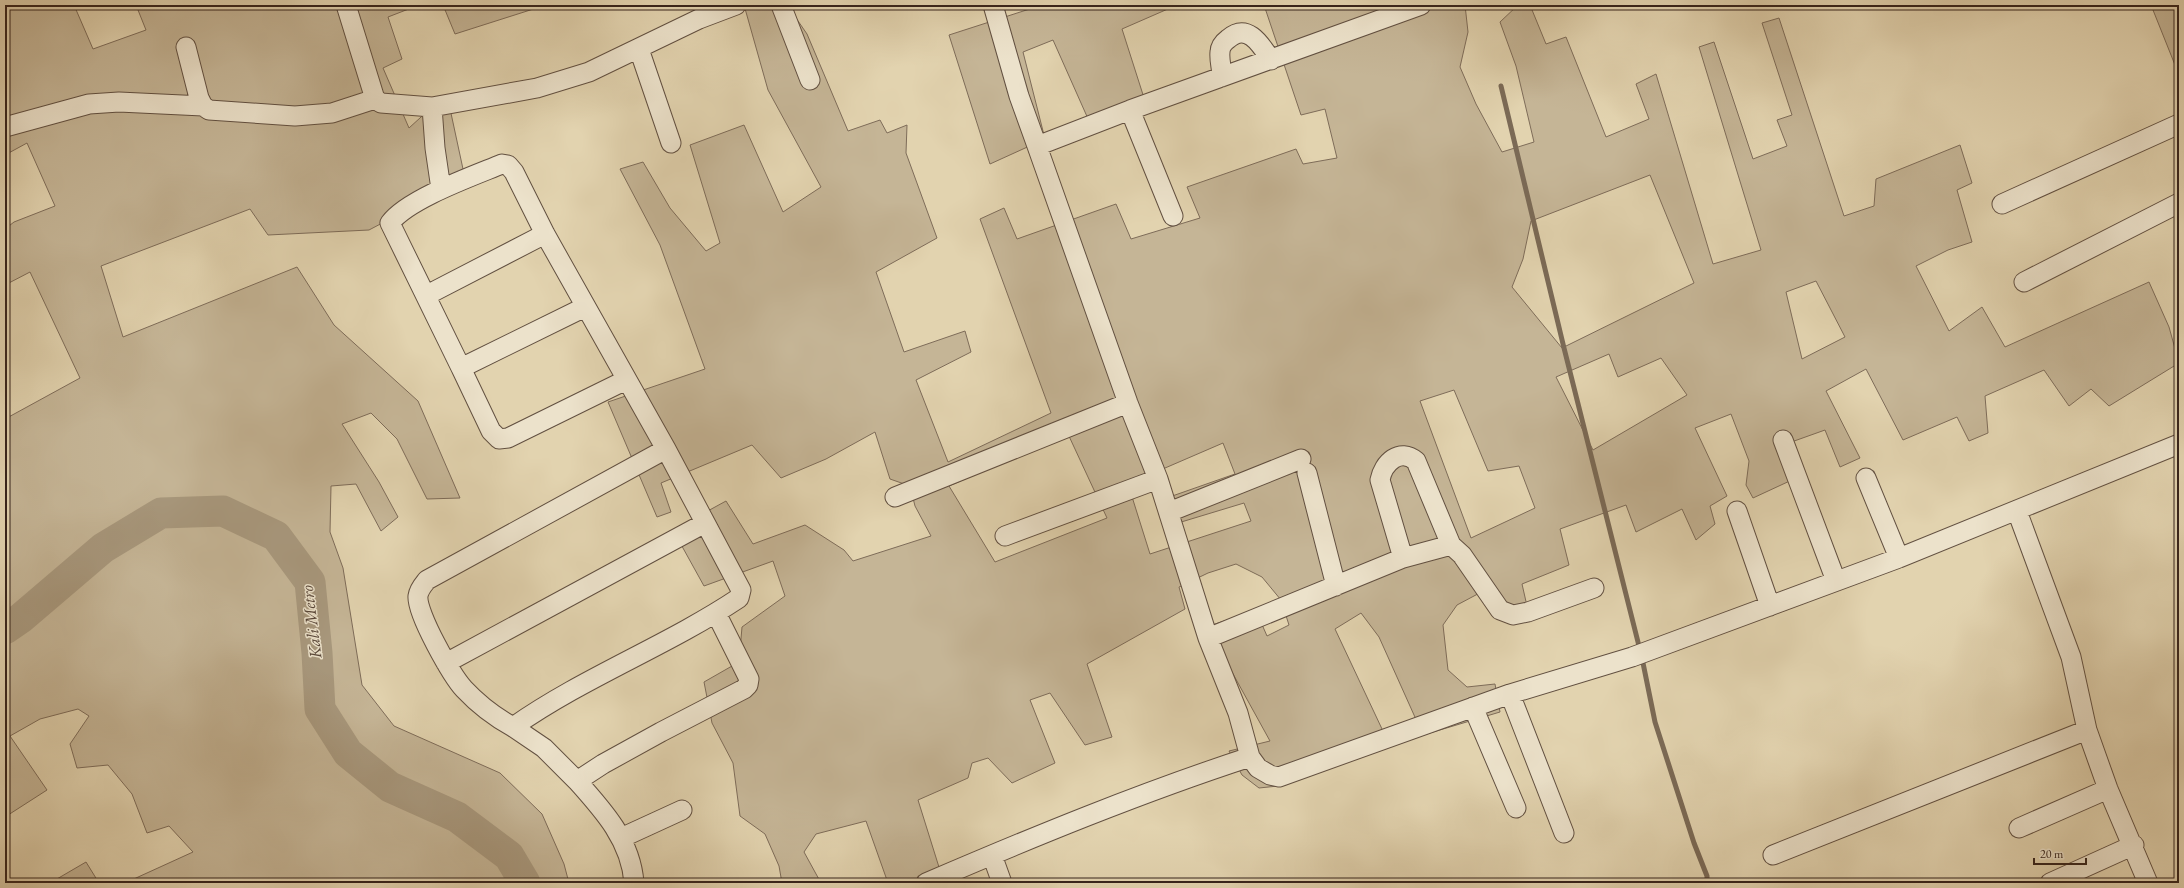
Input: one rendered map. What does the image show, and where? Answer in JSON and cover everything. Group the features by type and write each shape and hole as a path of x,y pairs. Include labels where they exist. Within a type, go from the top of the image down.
{"street":[{"path":"346,5 376,99 380,103 432,107 537,88 588,72 699,20 736,5"},
{"path":"781,5 810,80"},
{"path":"993,5 1019,96 1128,403 1158,479 1208,638 1238,713 1250,757 1258,768 1270,775 1279,777 1510,694 1632,657 1899,558 2179,444"},
{"path":"1037,146 1130,110 1421,5"},
{"path":"1222,77 1220,51 1224,42 1232,35 1242,33 1250,35 1259,41 1271,60"},
{"path":"186,47 203,106"},
{"path":"639,49 672,143"},
{"path":"5,127 89,104 119,102 203,106 209,110 295,116 332,114 376,99"},
{"path":"432,107 435,148 441,189"},
{"path":"1130,110 1173,216"},
{"path":"2002,204 2179,124"},
{"path":"513,727 532,713 716,613 740,598 741,590 666,449 585,307 545,234 514,172 508,165 502,164 441,189 395,216 390,223 427,296 491,431 499,439 508,438 626,380"},
{"path":"2024,282 2179,203"},
{"path":"427,296 545,234"},
{"path":"461,368 585,307"},
{"path":"895,498 1128,403"},
{"path":"1784,440 1836,581"},
{"path":"634,883 628,853 621,838 601,808 544,748 500,720 463,688 446,663 431,634 417,597 420,589 427,580 666,449"},
{"path":"1403,558 1380,480 1382,472 1394,458 1400,455 1408,456 1416,461 1451,545 1462,555 1500,610 1513,615 1528,612 1594,588"},
{"path":"1169,512 1304,466 1336,586"},
{"path":"1866,478 1899,558"},
{"path":"1005,536 1158,479"},
{"path":"1737,511 1770,606"},
{"path":"2017,511 2071,657 2088,730 2108,789 2134,845 2148,883"},
{"path":"446,663 705,522"},
{"path":"1208,638 1403,558 1451,545"},
{"path":"577,781 603,764 744,689 748,685 749,679 716,613"},
{"path":"1510,694 1564,833"},
{"path":"1473,707 1516,808"},
{"path":"1773,855 2088,730"},
{"path":"926,883 1156,789 1250,757"},
{"path":"2019,828 2108,789"},
{"path":"621,838 682,810"},
{"path":"2050,883 2134,845"},
{"path":"992,855 1002,883"}],"shaded area":[{"path":"5,5 74,5 93,49 146,30 136,5 419,5 388,17 402,59 383,68 409,128 432,107 449,104 463,169 426,200 369,230 268,235 250,209 101,266 123,337 297,267 334,325 418,401 460,498 427,499 397,439 371,413 342,424 379,482 398,517 381,531 356,484 331,486 330,532 343,568 362,685 394,726 500,773 542,814 564,864 569,883 531,883 529,874 511,859 525,883 125,883 193,852 169,826 147,833 132,794 108,765 77,768 70,744 89,716 78,709 40,719 10,736 47,790 5,817 5,419 80,378 30,272 5,285 5,229 14,222 55,206 27,143 5,155"},
{"path":"443,5 546,5 455,34"},
{"path":"744,5 787,5 807,34 848,131 880,120 887,133 907,125 906,153 937,238 876,272 904,352 965,331 971,352 916,380 948,462 1051,413 980,219 1004,208 1017,239 1116,204 1131,239 1200,218 1187,187 1296,149 1303,164 1337,158 1325,109 1301,115 1264,5 1333,5 1334,9 1343,5 1465,5 1468,32 1460,67 1476,104 1502,152 1534,142 1516,66 1500,22 1518,5 1530,5 1546,44 1566,37 1606,137 1649,119 1636,84 1656,74 1713,264 1761,250 1699,47 1714,42 1753,159 1787,146 1777,120 1792,115 1762,23 1779,18 1844,216 1874,206 1876,179 1960,145 1972,183 1957,190 1972,242 1948,250 1916,266 1949,331 1982,307 2005,347 2149,282 2169,327 2179,363 2109,406 2091,389 2069,406 2044,370 1985,396 1988,433 1969,441 1957,417 1903,440 1866,369 1826,391 1860,458 1840,467 1825,430 1783,445 1794,479 1753,498 1746,485 1749,461 1731,414 1695,428 1727,496 1710,506 1715,524 1696,540 1682,509 1636,532 1626,505 1560,529 1569,565 1522,584 1527,606 1505,616 1489,588 1457,605 1443,625 1448,670 1467,687 1495,684 1500,712 1423,735 1379,637 1361,613 1335,629 1390,746 1278,786 1259,788 1242,775 1229,751 1270,741 1227,663 1212,625 1242,615 1260,620 1267,636 1289,625 1281,600 1262,577 1236,564 1208,573 1179,587 1185,609 1087,664 1112,737 1085,745 1050,693 1030,700 1055,763 1012,783 988,758 972,763 968,778 918,800 943,880 934,883 888,883 866,821 816,834 804,852 821,883 782,883 779,866 765,834 740,816 733,763 712,723 704,682 739,662 742,627 785,596 773,561 704,586 673,530 726,501 753,544 805,525 844,550 853,561 931,536 915,506 910,486 890,479 875,432 826,459 781,478 752,445 661,483 671,512 657,517 608,402 705,369 660,245 620,169 643,162 670,208 706,251 720,243 690,145 744,125 783,212 821,187 768,90","holes":["1650,175 1694,283 1562,348 1512,287 1523,259 1531,221","1816,281 1845,337 1802,359 1786,292","1609,354 1618,377 1661,358 1687,395 1593,450 1556,377","1454,390 1488,471 1519,466 1535,508 1471,538 1420,401","1068,434 1107,518 995,562 949,486","1223,443 1235,474 1158,501 1168,526 1244,503 1251,521 1150,554 1128,484"]},
{"path":"1042,5 1177,5 1122,29 1145,101 1089,121 1053,40 1023,52 1045,139 990,164 949,35"},
{"path":"2151,5 2179,5 2179,75"},
{"path":"86,862 99,883 50,883"}],"waterway":[{"path":"1501,86 1564,348 1640,650"},
{"name":"Kali Metro","path":"5,629 21,618 103,548 161,513 223,511 276,536 310,582 317,653 320,709 348,753 390,787 457,817 509,856 525,883"},
{"path":"1642,658 1655,722 1694,843 1707,876 1707,883"}]}
